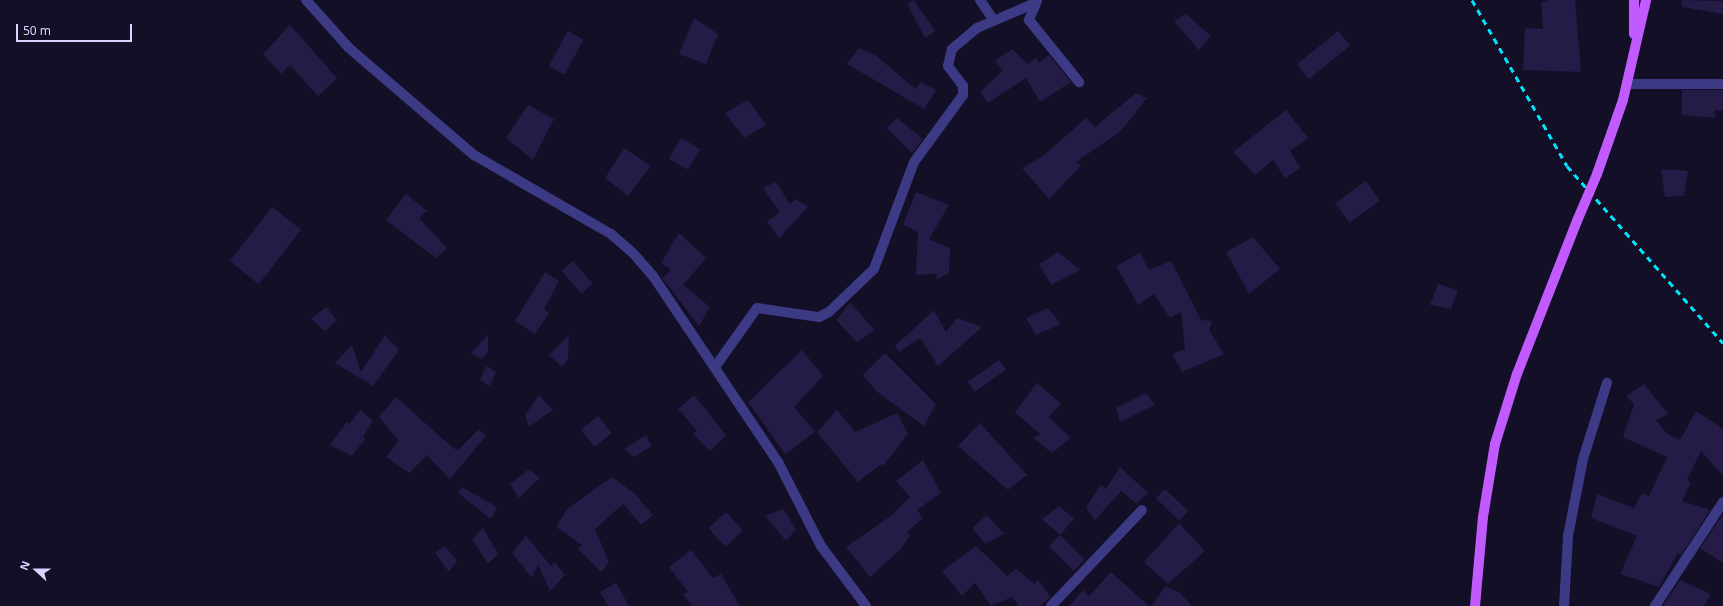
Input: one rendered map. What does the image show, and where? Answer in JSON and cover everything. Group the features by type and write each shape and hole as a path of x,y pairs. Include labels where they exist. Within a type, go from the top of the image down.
{"main road":[{"path":"1634,0 1634,50"},
{"path":"1475,606 1483,517 1495,444 1517,374 1597,174 1627,84 1646,0"}],"street":[{"path":"306,0 349,48 474,155 611,234 633,253 653,276 778,462 821,546 866,606"},
{"path":"980,0 993,19"},
{"path":"715,367 757,308 819,317 829,312 874,269 914,162 963,95 963,86 948,66 947,59 952,49 993,19 1037,1"},
{"path":"1037,1 1030,20 1034,28 1079,82"},
{"path":"1627,84 1723,84"},
{"path":"1564,606 1568,536 1583,459 1607,383"},
{"path":"1655,606 1723,502"},
{"path":"1051,606 1142,510"}],"building":[{"path":"914,0 935,31 925,38 907,4"},
{"path":"1549,0 1575,0 1581,72 1523,70 1525,28 1543,29 1541,2"},
{"path":"1682,0 1723,1 1723,14 1682,7"},
{"path":"1186,14 1211,36 1199,50 1174,21"},
{"path":"694,18 718,34 706,64 679,54"},
{"path":"290,25 337,78 318,96 290,65 281,74 263,54"},
{"path":"568,31 584,40 564,75 549,66"},
{"path":"1338,31 1350,46 1309,79 1297,64"},
{"path":"859,48 875,55 916,89 920,82 936,90 924,109 847,64"},
{"path":"1012,49 1028,64 1036,58 1039,63 1049,55 1071,82 1040,102 1026,78 988,103 980,92 1003,70 995,61"},
{"path":"1682,90 1723,90 1723,111 1715,110 1715,118 1682,115"},
{"path":"1136,93 1147,98 1121,131 1076,162 1081,166 1049,199 1022,168 1043,156 1086,118 1095,127"},
{"path":"748,100 766,125 744,138 725,113"},
{"path":"528,105 554,119 533,160 506,138"},
{"path":"1286,110 1308,138 1290,151 1300,168 1285,178 1273,160 1255,175 1233,152"},
{"path":"897,118 923,139 912,153 887,128"},
{"path":"681,138 700,149 688,170 669,159"},
{"path":"624,148 651,166 628,196 605,178"},
{"path":"1661,169 1688,171 1684,196 1665,197"},
{"path":"1366,181 1380,200 1349,223 1335,203"},
{"path":"776,182 790,204 796,199 808,207 779,238 767,222 780,212 763,188"},
{"path":"916,192 949,205 929,239 950,248 949,273 936,280 937,274 916,275 918,232 903,225"},
{"path":"406,194 427,211 419,218 447,248 436,258 386,220"},
{"path":"272,207 301,230 259,284 230,261"},
{"path":"679,233 706,258 683,285 710,307 699,326 662,278 671,270 661,263"},
{"path":"1253,237 1280,269 1249,294 1226,252"},
{"path":"1058,252 1080,270 1051,285 1039,264"},
{"path":"1140,253 1149,270 1171,261 1201,320 1212,321 1209,330 1224,354 1182,372 1172,354 1185,349 1181,312 1170,318 1154,294 1138,305 1116,266"},
{"path":"573,261 593,284 581,293 562,271"},
{"path":"545,272 559,281 544,309 549,313 535,334 515,321"},
{"path":"1438,284 1458,290 1451,309 1430,305"},
{"path":"850,303 875,330 857,342 836,320"},
{"path":"326,307 337,320 325,331 311,319"},
{"path":"1048,308 1061,324 1036,335 1026,318"},
{"path":"934,310 946,332 957,318 982,327 938,366 920,338 899,352 895,346"},
{"path":"385,335 399,350 373,386 335,363 352,345 361,372"},
{"path":"488,335 488,352 482,359 471,353"},
{"path":"569,335 568,359 562,367 549,355"},
{"path":"802,350 823,376 794,407 815,432 785,454 748,402"},
{"path":"885,353 936,404 924,426 876,391 863,375"},
{"path":"999,360 1006,370 975,392 968,382"},
{"path":"486,366 496,372 490,386 480,380"},
{"path":"1037,383 1061,404 1049,417 1071,438 1052,453 1033,438 1040,434 1015,412"},
{"path":"1644,384 1668,414 1656,420 1667,434 1680,440 1696,411 1723,429 1723,476 1701,451 1687,480 1691,483 1682,501 1710,510 1681,555 1678,553 1659,587 1620,574 1637,536 1591,518 1597,494 1634,508 1642,493 1649,496 1667,457 1623,437 1634,404 1626,396"},
{"path":"1146,393 1155,405 1120,422 1116,408"},
{"path":"539,395 553,410 529,427 525,415"},
{"path":"694,395 726,435 710,451 693,434 697,431 678,409"},
{"path":"396,397 453,448 458,450 479,429 486,436 450,479 427,455 409,473 386,457 399,441 379,417"},
{"path":"361,410 373,421 363,437 365,439 352,456 330,445 347,422 349,424"},
{"path":"837,410 855,432 897,413 908,434 883,466 881,464 858,482 817,432"},
{"path":"598,416 612,433 595,447 581,430"},
{"path":"980,423 1027,475 1008,490 958,446"},
{"path":"646,435 652,446 634,457 624,449"},
{"path":"923,460 941,493 917,510 923,518 907,532 910,536 899,551 870,577 846,547 892,515 910,497 896,481"},
{"path":"1120,467 1148,493 1136,503 1121,491 1095,520 1086,507 1101,485 1106,489"},
{"path":"529,469 540,478 519,498 510,484"},
{"path":"612,477 634,493 653,515 641,525 623,504 595,529 609,562 601,572 578,549 582,545 556,527 568,508"},
{"path":"462,487 497,507 491,519 458,493"},
{"path":"1165,489 1188,511 1179,521 1156,498"},
{"path":"1059,506 1074,519 1060,535 1042,519"},
{"path":"783,509 796,529 786,541 765,516"},
{"path":"726,512 743,530 725,547 708,528"},
{"path":"1723,514 1723,563 1700,548"},
{"path":"987,515 1004,534 985,544 972,528"},
{"path":"1179,523 1205,551 1168,584 1144,562"},
{"path":"483,528 498,554 488,564 472,539"},
{"path":"1060,535 1085,560 1073,571 1049,546"},
{"path":"526,536 551,566 555,562 565,575 550,591 538,564 532,578 512,553"},
{"path":"445,546 457,561 449,572 435,553"},
{"path":"976,546 1007,576 1016,569 1035,584 1038,580 1051,597 1040,606 1019,606 1012,597 991,606 975,583 962,596 942,571"},
{"path":"691,550 713,578 721,574 740,606 692,606 683,594 688,592 669,567"},
{"path":"1111,572 1149,606 1069,606 1083,590 1089,596"},
{"path":"1680,580 1711,594 1704,606 1663,606"},
{"path":"616,583 629,606 608,606 600,592"},
{"path":"1165,586 1180,593 1192,606 1152,606"}],"railway":[{"path":"1472,0 1567,166 1723,343"}]}
